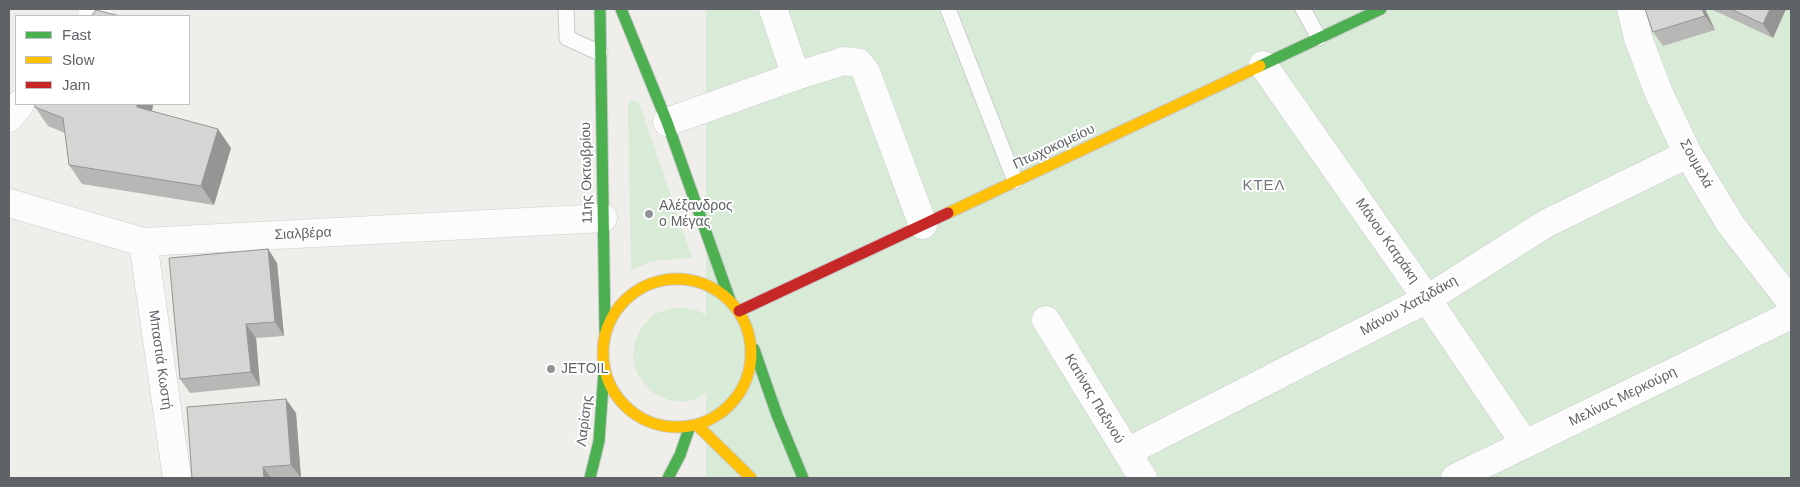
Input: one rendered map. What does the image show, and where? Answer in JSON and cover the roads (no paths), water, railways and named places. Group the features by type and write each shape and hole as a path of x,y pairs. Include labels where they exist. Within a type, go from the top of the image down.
{"main road":[{"name":"11ης Οκτωβρίου","path":"600,9 605,338"},
{"path":"621,9 667,122 730,300"},
{"name":"Πτωχοκομείου","path":"739,311 1381,9"},
{"path":"750,338 752,353 750,370 745,385 726,410 712,419 694,426 674,428 642,419 617,398 609,383 604,367 605,338 610,321 620,306 633,294 648,285 665,279 683,278 700,282 716,289 730,300 746,324 777,415 803,478"},
{"name":"Λαρίσης","path":"590,478 602,416 604,367"},
{"path":"668,478 694,426"},
{"path":"694,426 751,478"}],"street":[{"path":"773,9 796,76"},
{"name":"Σουμελά","path":"1631,9 1638,38 1658,91 1688,154 1731,225 1791,302"},
{"path":"667,122 844,61 859,63 866,72 923,224"},
{"name":"Μάνου Κατράκη","path":"1263,65 1427,299 1525,444"},
{"path":"9,118 19,105"},
{"name":"Μάνου Χατζιδάκη","path":"1127,452 1427,299 1547,223 1688,154"},
{"name":"Σιαλβέρα","path":"9,203 144,242 603,218"},
{"name":"Μπαστιά Κωστή","path":"144,242 177,478"},
{"name":"Μελίνας Μερκούρη","path":"1454,478 1791,315"},
{"name":"Κατίνας Παξινού","path":"1046,320 1143,478"}],"lane":[{"path":"566,9 567,38 600,53"},
{"path":"948,9 1015,181"},
{"path":"1302,9 1319,38"}],"place":[{"name":"Αλέξανδρος ο Μέγας","path":"649,214"},
{"name":"JETOIL","path":"551,369"}],"district":[{"name":"ΚΤΕΛ","path":"1264,186"}]}
